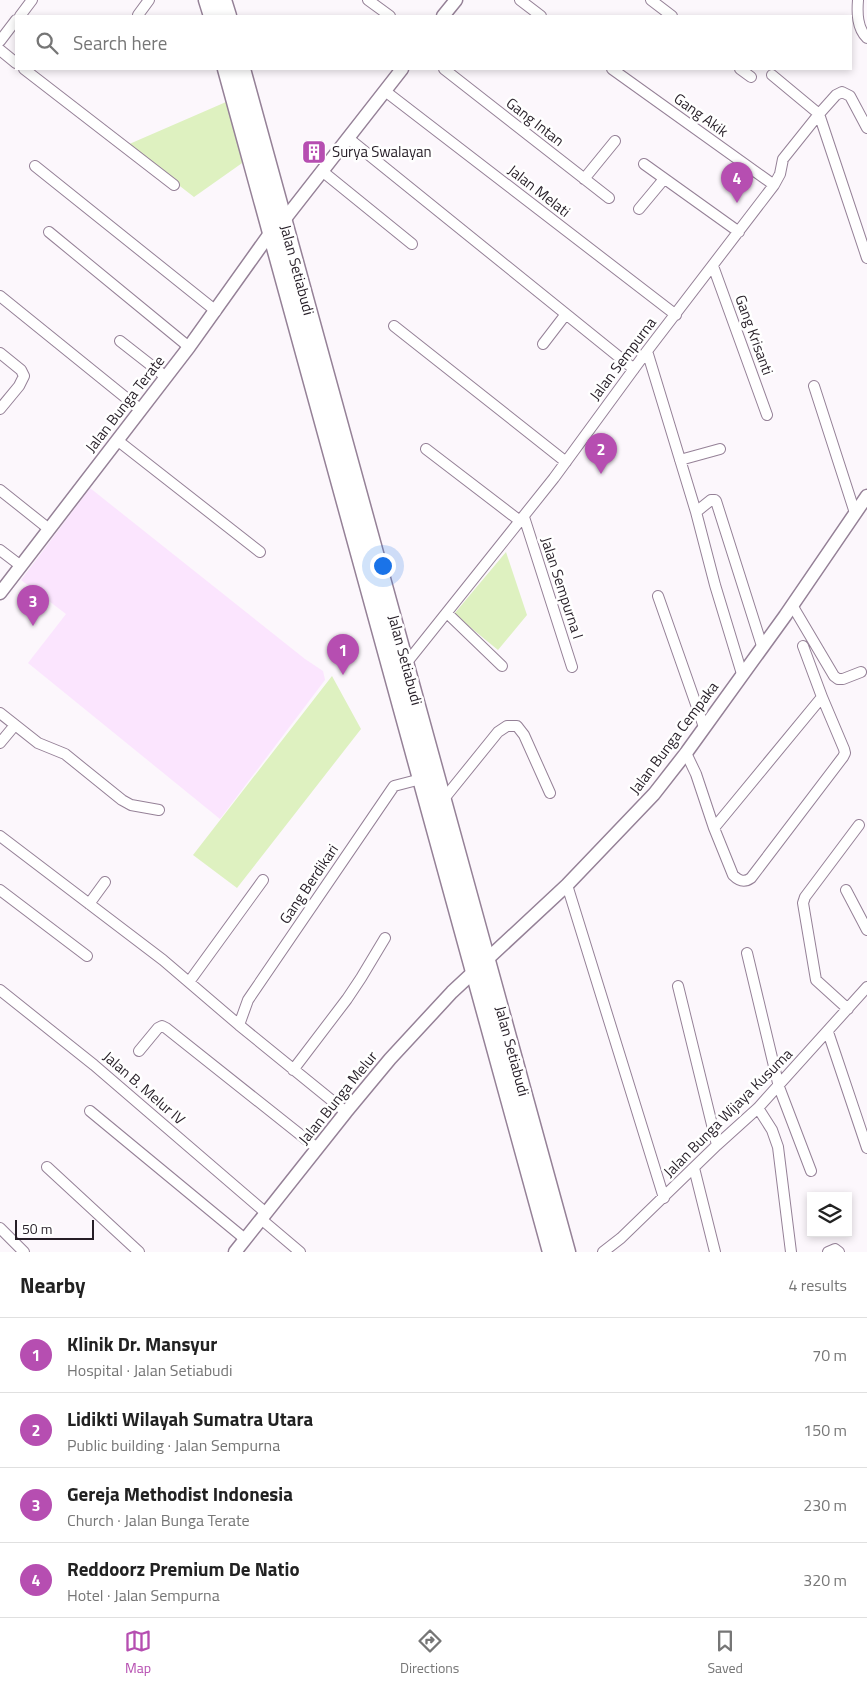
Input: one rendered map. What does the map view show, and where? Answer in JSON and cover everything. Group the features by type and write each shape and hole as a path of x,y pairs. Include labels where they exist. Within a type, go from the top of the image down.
{"main road":[{"path":"207,0 212,15"},
{"path":"223,0 228,15"},
{"name":"Jalan Setiabudi","path":"226,70 551,1252"},
{"name":"Jalan Setiabudi","path":"242,70 567,1252"}],"street":[{"path":"21,15 32,0"},
{"path":"138,15 148,0"},
{"path":"368,0 389,15"},
{"path":"445,15 456,0"},
{"path":"520,0 540,15"},
{"path":"651,0 671,15"},
{"path":"858,0 857,15 860,28 867,38"},
{"path":"0,41 15,21"},
{"path":"0,50 15,62"},
{"path":"25,70 174,185"},
{"name":"Jalan Bunga Terate","path":"0,593 189,347 271,232 284,220 401,70"},
{"name":"Gang Intan","path":"445,70 609,198"},
{"name":"Gang Akik","path":"613,70 774,185"},
{"path":"741,70 751,77"},
{"path":"772,75 819,114 867,258"},
{"name":"Jalan Melati","path":"384,92 676,315"},
{"name":"Jalan Sempurna","path":"393,677 406,664 566,462 774,185 780,174 783,159 819,114 836,95 842,92 846,93 850,96 867,128"},
{"path":"348,138 634,369"},
{"path":"584,179 615,141"},
{"path":"644,164 739,232"},
{"path":"35,166 216,311"},
{"path":"322,171 412,244"},
{"path":"639,209 664,178"},
{"path":"49,232 189,347"},
{"name":"Gang Krisanti","path":"714,266 767,415"},
{"path":"0,296 141,410"},
{"path":"543,344 566,314"},
{"path":"394,326 566,462"},
{"path":"120,341 166,377"},
{"path":"647,352 696,512 715,585 742,674"},
{"path":"0,353 21,370 24,376 19,386 0,409"},
{"path":"814,386 855,513"},
{"path":"117,440 260,552"},
{"path":"426,449 522,519"},
{"path":"680,460 720,449"},
{"path":"0,490 49,529"},
{"name":"Jalan Bunga Cempaka","path":"474,972 567,885 654,794 686,753 792,605 867,496"},
{"path":"696,512 711,500 716,501 762,646"},
{"name":"Jalan Sempurna I","path":"522,519 572,667"},
{"path":"0,550 21,566"},
{"path":"658,596 704,728"},
{"path":"792,605 834,676 838,679 843,679 860,672"},
{"path":"447,613 502,666"},
{"path":"686,753 696,774 714,828 733,875 737,879 747,881 845,753 803,646"},
{"path":"714,828 822,697"},
{"path":"0,713 38,743 66,754 122,800 131,805 159,810"},
{"path":"0,743 14,725"},
{"path":"443,800 498,732 507,726 517,726 524,736 550,792"},
{"name":"Gang Berdikari","path":"239,1025 248,1000 394,786 421,779"},
{"path":"848,1009 816,980 803,903 805,897 859,825"},
{"path":"0,836 128,933 346,1112"},
{"path":"189,982 263,880"},
{"path":"89,904 105,882"},
{"path":"567,885 664,1198"},
{"path":"0,890 87,956"},
{"path":"846,890 867,930"},
{"path":"293,1070 347,999 385,938"},
{"path":"747,953 779,1087 811,1171"},
{"name":"Jalan Bunga Melur","path":"235,1252 346,1112 390,1060 452,992 474,972"},
{"path":"678,986 717,1145"},
{"name":"Jalan Bunga Wijaya Kusuma","path":"603,1252 664,1198 779,1087 867,987"},
{"name":"Jalan B. Melur IV","path":"0,990 94,1065 264,1216 300,1252"},
{"path":"138,1051 158,1028 162,1026 166,1028 317,1148"},
{"path":"828,1032 867,1148"},
{"path":"758,1108 772,1130 778,1147 790,1252"},
{"path":"90,1111 245,1239"},
{"path":"46,1166 139,1252"},
{"path":"694,1168 715,1252"},
{"path":"0,1228 24,1252"},
{"path":"828,1252 835,1249 839,1252"}],"shaded area":[{"path":"90,488 305,659 323,671 325,680 220,819 28,663 66,614 21,580"}],"green space":[{"path":"226,102 245,161 194,197 127,145"},
{"path":"506,552 527,615 498,650 454,614"},
{"path":"332,676 361,729 237,888 193,855"}],"place":[{"name":"Surya Swalayan","path":"314,152"},
{"name":"Reddoorz Premium De Natio","path":"737,203"},
{"name":"Lidikti Wilayah Sumatra Utara","path":"601,474"},
{"name":"Gereja Methodist Indonesia","path":"33,626"},
{"name":"Klinik Dr. Mansyur","path":"343,675"}]}
